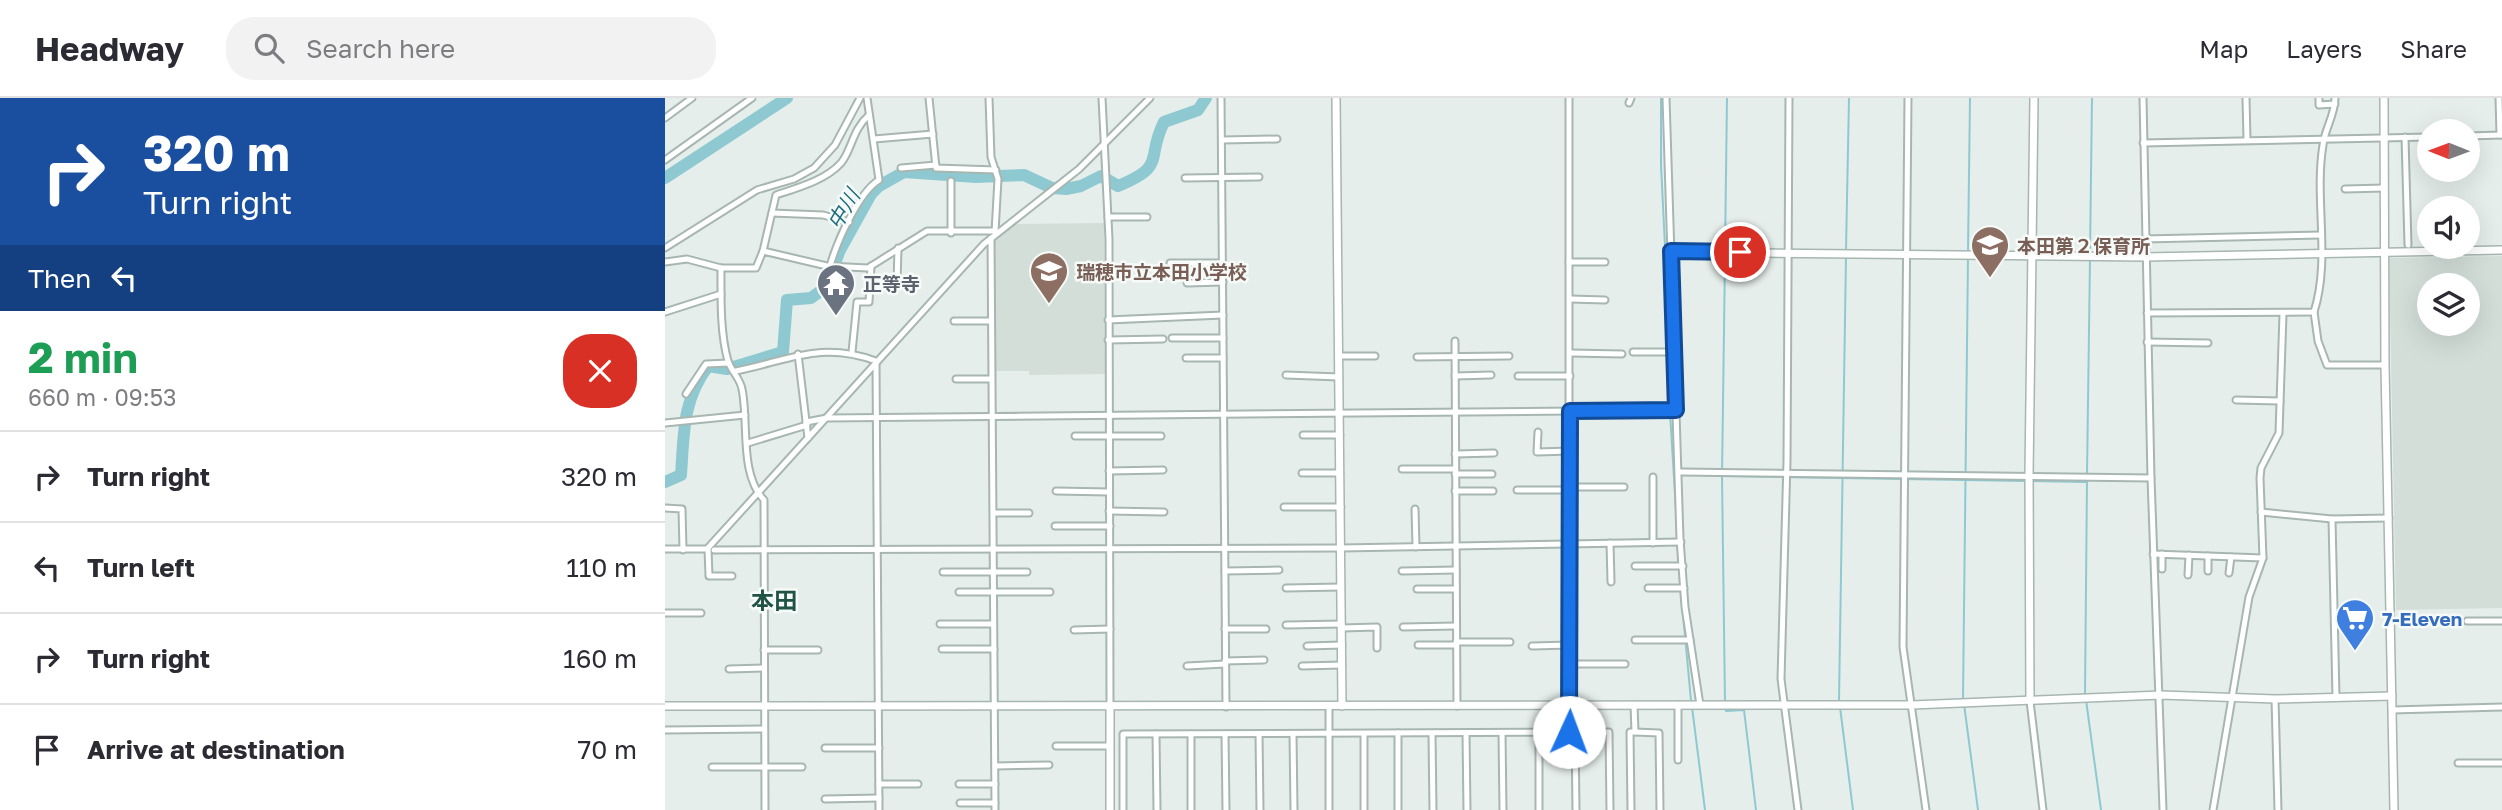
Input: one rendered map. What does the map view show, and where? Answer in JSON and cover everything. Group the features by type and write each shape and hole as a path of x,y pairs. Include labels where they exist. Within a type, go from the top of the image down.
{"street":[{"path":"665,118 692,98"},
{"path":"736,98 742,105"},
{"path":"665,160 752,98"},
{"path":"665,248 757,190 794,179 814,168 835,145 860,98"},
{"path":"830,266 865,193 879,180 867,98"},
{"path":"929,98 936,168 996,171"},
{"path":"960,803 995,806 994,415 991,321 999,179 991,157 989,98"},
{"path":"1102,98 1108,217 1110,810"},
{"path":"665,550 707,549 994,235 1047,197 1150,98"},
{"path":"1221,98 1226,707"},
{"path":"1336,98 1342,706"},
{"path":"1569,98 1570,664 1576,810"},
{"path":"1666,98 1675,428 1680,472 1681,542 1690,640 1700,705"},
{"path":"1789,98 1783,706 1798,810"},
{"path":"1907,98 1903,647 1926,810"},
{"path":"2034,98 2029,474 2030,701 2043,810"},
{"path":"2143,98 2144,239 2163,810"},
{"path":"2246,98 2247,140"},
{"path":"2319,98 2319,105 2335,101"},
{"path":"2384,98 2385,365 2394,810"},
{"path":"2480,136 2501,135 2499,98"},
{"path":"2335,101 2324,139 2321,255 2315,312 2318,341 2327,366 2385,365"},
{"path":"665,262 687,259 721,268 756,268 763,251 776,195 805,185 842,162 852,136 869,115"},
{"path":"874,139 933,134"},
{"path":"2143,143 2417,136"},
{"path":"2405,137 2407,245"},
{"path":"1222,140 1277,139"},
{"path":"901,167 936,165"},
{"path":"1185,178 1259,177"},
{"path":"951,181 951,233"},
{"path":"2345,189 2384,188"},
{"path":"772,213 823,215 849,222"},
{"path":"1108,217 1147,218"},
{"path":"763,251 830,266 870,266 927,231 994,235"},
{"path":"2144,239 2321,235"},
{"path":"897,284 898,248"},
{"path":"1671,251 2145,257 2502,250"},
{"path":"1569,262 1605,262"},
{"path":"1170,263 1223,263"},
{"path":"852,352 857,302 869,302 870,266"},
{"path":"721,268 721,294 729,363 736,371 745,415 753,485 764,500 765,810"},
{"path":"1187,283 1223,282"},
{"path":"665,312 721,294"},
{"path":"1570,299 1605,300"},
{"path":"2147,313 2315,312"},
{"path":"2213,810 2249,597 2263,558 2261,468 2279,433 2283,314"},
{"path":"1108,320 1223,315"},
{"path":"954,321 991,321"},
{"path":"1172,338 1223,338"},
{"path":"1108,340 1163,339"},
{"path":"1455,341 1457,706"},
{"path":"2147,342 2208,343"},
{"path":"736,371 797,354 852,352 876,361"},
{"path":"1633,352 1675,352"},
{"path":"1570,353 1622,354"},
{"path":"797,354 808,439"},
{"path":"1339,356 1375,356"},
{"path":"1417,357 1509,356"},
{"path":"1186,358 1223,358"},
{"path":"876,361 879,810"},
{"path":"686,394 706,364 729,363"},
{"path":"1286,375 1339,377"},
{"path":"1455,376 1492,375"},
{"path":"1518,376 1570,376"},
{"path":"956,379 991,379"},
{"path":"2236,400 2280,401"},
{"path":"748,443 827,418 1676,410"},
{"path":"665,423 745,415"},
{"path":"1538,432 1537,452 1570,451"},
{"path":"1303,435 1340,435"},
{"path":"1075,436 1161,436"},
{"path":"1455,454 1494,453"},
{"path":"1402,469 1492,474"},
{"path":"1109,471 1163,470"},
{"path":"1680,472 2029,474 2151,478"},
{"path":"1302,473 1340,473"},
{"path":"1653,477 1653,542"},
{"path":"1517,490 1624,487"},
{"path":"1056,491 1109,492"},
{"path":"1455,491 1493,491"},
{"path":"1284,507 1341,507"},
{"path":"665,508 682,509 684,550"},
{"path":"1415,509 1416,547"},
{"path":"1109,511 1164,512"},
{"path":"2261,512 2332,519 2389,519"},
{"path":"994,513 1029,513"},
{"path":"2332,519 2336,697"},
{"path":"1055,526 1109,526"},
{"path":"731,576 709,576 711,550 1224,546 1341,548 1681,542"},
{"path":"1610,543 1611,582"},
{"path":"2154,554 2263,558"},
{"path":"2162,554 2162,569"},
{"path":"2188,575 2189,555"},
{"path":"2208,556 2208,571"},
{"path":"2229,573 2231,557"},
{"path":"1635,566 1683,566"},
{"path":"1225,571 1279,570"},
{"path":"1402,571 1456,570"},
{"path":"943,572 1027,572"},
{"path":"1286,588 1342,587"},
{"path":"1648,588 1684,588"},
{"path":"1417,589 1456,589"},
{"path":"959,592 1050,592"},
{"path":"665,613 701,612"},
{"path":"2467,621 2502,621"},
{"path":"940,624 993,624"},
{"path":"1286,625 1377,627 1377,648"},
{"path":"1403,627 1456,626"},
{"path":"1074,630 1110,629"},
{"path":"1225,629 1266,629"},
{"path":"1635,640 1690,640"},
{"path":"1418,645 1510,642"},
{"path":"1532,646 1570,645"},
{"path":"1307,646 1342,646"},
{"path":"942,649 994,649"},
{"path":"764,650 818,650"},
{"path":"1187,666 1263,660"},
{"path":"1570,664 1625,664"},
{"path":"1302,666 1342,665"},
{"path":"729,669 764,668"},
{"path":"665,706 1783,706 1912,705 2161,695 2232,698 2392,696"},
{"path":"2275,698 2277,810"},
{"path":"1634,705 1635,732"},
{"path":"1678,705 1678,760"},
{"path":"1329,706 1329,810"},
{"path":"2392,710 2502,707"},
{"path":"665,730 764,729"},
{"path":"1123,810 1123,734 1609,732 1610,810"},
{"path":"1631,810 1630,732 1659,733 1660,810"},
{"path":"1398,733 1398,810"},
{"path":"1466,733 1467,810"},
{"path":"1502,733 1503,810"},
{"path":"1539,733 1539,810"},
{"path":"1156,734 1157,810"},
{"path":"1191,734 1191,810"},
{"path":"1225,734 1226,810"},
{"path":"1259,734 1260,810"},
{"path":"1293,734 1294,810"},
{"path":"1364,734 1364,810"},
{"path":"1432,734 1433,810"},
{"path":"1056,746 1110,746"},
{"path":"825,748 879,748"},
{"path":"2458,763 2502,763"},
{"path":"995,766 1049,765"},
{"path":"712,767 802,766"},
{"path":"879,784 918,784"},
{"path":"959,784 995,784"},
{"path":"825,799 879,798"}],"shaded area":[{"name":"瑞穂市立本田小学校","path":"1104,223 1105,374 1029,375 1029,371 995,371 993,240 1016,224"},
{"path":"2480,256 2502,256 2502,608 2396,610 2389,258 2480,259"}],"waterway":[{"path":"665,178 787,98"},
{"name":"中川","path":"665,482 681,475 689,405 699,379 708,366 727,369 783,352 787,300 811,298 826,287 840,250 871,194 879,186 904,172 976,177 1024,175 1052,188 1066,189 1081,186 1101,176 1118,186 1134,179 1150,167 1164,122 1198,110 1206,98"},
{"path":"1661,98 1661,165 1670,348"},
{"path":"1725,251 1727,98"},
{"path":"1846,250 1849,98"},
{"path":"1968,251 1970,98"},
{"path":"2090,254 2092,98"},
{"path":"1839,701 1846,256"},
{"path":"1725,257 1722,476 1725,702"},
{"path":"1963,699 1968,257"},
{"path":"2087,474 2090,259"},
{"path":"1670,408 1671,354"},
{"path":"1670,413 1677,526"},
{"path":"1724,476 2026,481"},
{"path":"2085,695 2087,480"},
{"path":"2032,481 2086,482"},
{"path":"1678,542 1678,562"},
{"path":"1679,570 1691,701"},
{"path":"2086,700 2101,810"},
{"path":"1964,704 1978,810"},
{"path":"1692,707 1705,810"},
{"path":"1840,707 1853,810"},
{"path":"1725,708 1726,711 1744,710 1756,810"}],"place":[{"name":"本田第２保育所","path":"1990,279"},
{"name":"瑞穂市立本田小学校","path":"1049,305"},
{"name":"正等寺","path":"836,317"},
{"name":"7-Eleven","path":"2355,652"}],"district":[{"name":"本田","path":"774,600"}],"route":[{"path":"1569,732 1570,411 1676,410 1674,273 1671,251 1740,252"}]}
